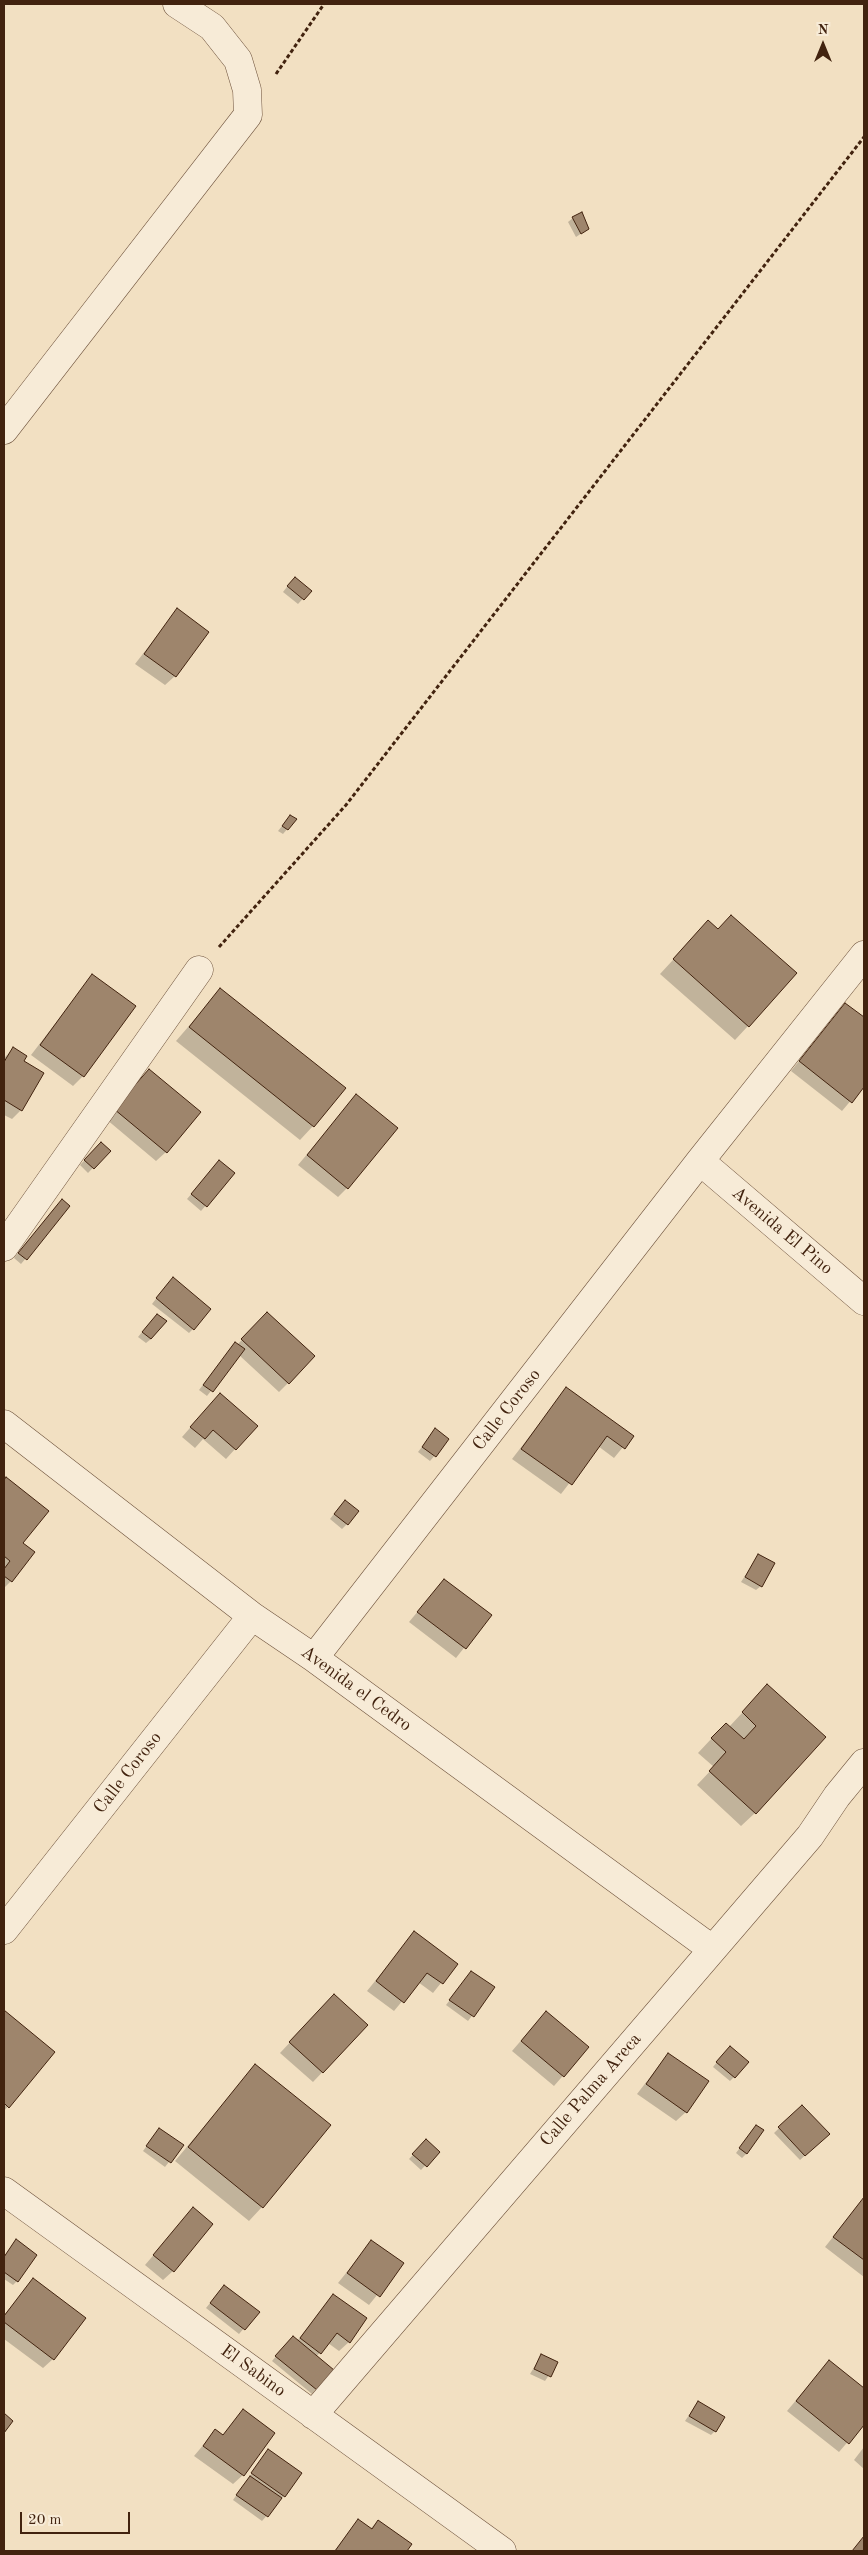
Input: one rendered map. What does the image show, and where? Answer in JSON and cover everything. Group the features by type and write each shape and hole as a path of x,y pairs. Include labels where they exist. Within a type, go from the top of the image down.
{"street":[{"path":"4,430 248,115 247,90 238,60 212,27 178,4"},
{"name":"Calle Coroso","path":"314,1658 700,1161 864,956"},
{"path":"4,1247 199,970"},
{"name":"Avenida El Pino","path":"700,1161 864,1301"},
{"name":"Avenida el Cedro","path":"4,1424 252,1616 314,1658 712,1949"},
{"name":"Calle Coroso","path":"4,1930 252,1616"},
{"name":"Calle Palma Areca","path":"313,2415 810,1836 837,1796 864,1764"},
{"name":"El Sabino","path":"4,2192 502,2551"}],"path":[{"path":"248,115 324,4"},
{"path":"199,970 346,805 864,137"}],"building":[{"path":"582,212 589,229 581,234 572,217"},
{"path":"295,577 312,591 304,600 287,586"},
{"path":"177,608 209,632 176,677 144,654"},
{"path":"290,815 297,819 288,830 282,826"},
{"path":"731,915 797,973 749,1027 673,959 708,920 718,929"},
{"path":"92,974 136,1006 84,1077 40,1045"},
{"path":"220,988 346,1088 314,1127 189,1027"},
{"path":"845,1003 864,1017 864,1087 852,1103 799,1061"},
{"path":"13,1047 27,1056 24,1061 44,1073 22,1111 4,1100 4,1062"},
{"path":"149,1069 201,1112 167,1153 114,1109"},
{"path":"356,1094 398,1128 348,1189 307,1155"},
{"path":"101,1142 111,1151 94,1169 84,1160"},
{"path":"219,1160 235,1173 207,1207 191,1194"},
{"path":"62,1199 70,1206 27,1260 18,1253"},
{"path":"173,1277 211,1309 194,1330 156,1298"},
{"path":"267,1312 315,1356 289,1384 241,1339"},
{"path":"157,1314 167,1321 151,1339 142,1332"},
{"path":"235,1342 245,1349 213,1392 203,1385"},
{"path":"566,1387 634,1436 625,1449 607,1436 572,1485 521,1449"},
{"path":"220,1393 258,1426 236,1450 213,1430 205,1439 190,1427"},
{"path":"435,1428 449,1439 436,1457 422,1447"},
{"path":"6,1477 49,1511 23,1543 35,1552 12,1582 4,1576 4,1569 10,1561 4,1556 4,1480"},
{"path":"345,1500 359,1511 348,1525 334,1514"},
{"path":"758,1554 775,1563 762,1587 745,1577"},
{"path":"444,1579 492,1615 466,1649 417,1612"},
{"path":"767,1684 826,1737 756,1814 709,1771 726,1752 711,1738 726,1723 744,1739 756,1726 742,1712"},
{"path":"414,1931 458,1964 443,1984 427,1973 404,2003 376,1981"},
{"path":"471,1971 495,1987 474,2017 449,2000"},
{"path":"334,1994 368,2025 323,2073 289,2042"},
{"path":"4,2010 55,2052 9,2108 4,2103"},
{"path":"546,2011 589,2047 564,2077 521,2041"},
{"path":"730,2046 749,2062 735,2078 716,2062"},
{"path":"668,2053 709,2081 687,2113 646,2084"},
{"path":"255,2064 331,2125 263,2208 188,2147"},
{"path":"802,2105 830,2134 805,2156 778,2127"},
{"path":"756,2125 764,2130 747,2154 739,2148"},
{"path":"159,2128 184,2145 171,2163 146,2146"},
{"path":"426,2139 440,2152 427,2167 412,2154"},
{"path":"864,2197 864,2260 833,2237"},
{"path":"193,2207 213,2224 174,2272 153,2255"},
{"path":"16,2239 37,2255 18,2282 4,2272 4,2257"},
{"path":"371,2240 404,2263 380,2297 347,2273"},
{"path":"33,2278 86,2318 54,2360 4,2322 4,2316"},
{"path":"224,2285 260,2312 245,2330 210,2303"},
{"path":"333,2294 367,2318 350,2343 337,2333 321,2354 300,2338"},
{"path":"293,2336 334,2370 317,2390 275,2356"},
{"path":"541,2354 558,2362 551,2377 534,2369"},
{"path":"829,2360 864,2388 864,2425 849,2444 796,2401"},
{"path":"698,2401 725,2417 716,2432 689,2416"},
{"path":"243,2409 275,2433 244,2476 203,2446 215,2429 223,2435"},
{"path":"4,2413 13,2421 4,2433"},
{"path":"268,2449 302,2473 285,2497 251,2473"},
{"path":"250,2476 282,2498 268,2517 236,2495"},
{"path":"358,2519 372,2529 378,2520 412,2544 407,2551 335,2551"},
{"path":"864,2536 864,2551 852,2551"}]}
